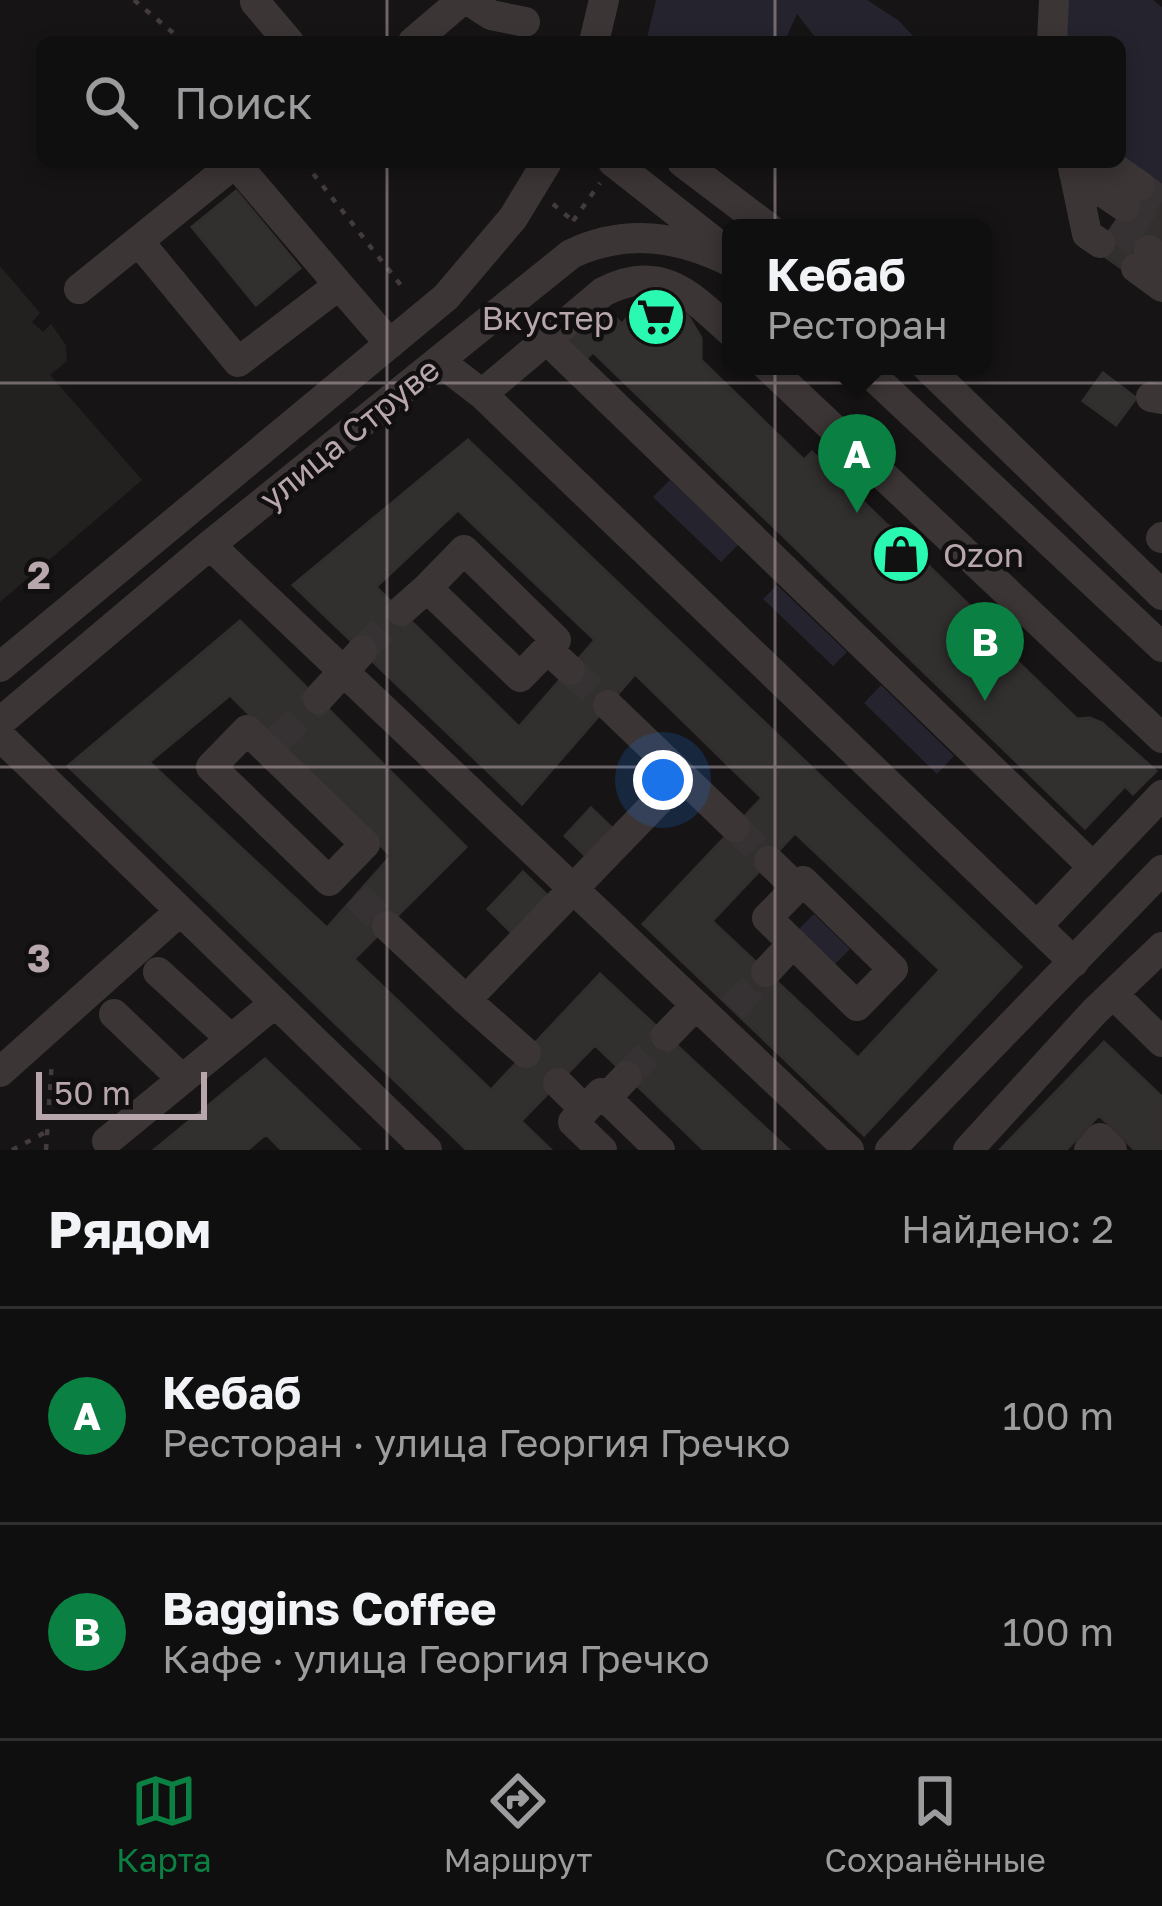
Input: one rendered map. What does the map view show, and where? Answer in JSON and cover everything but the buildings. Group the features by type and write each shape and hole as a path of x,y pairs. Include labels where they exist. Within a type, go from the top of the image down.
{"street":[{"path":"258,0 255,2 284,36"},
{"path":"420,36 465,0 491,15 528,21"},
{"path":"595,36 604,0"},
{"path":"1052,36 1054,0"},
{"path":"79,290 229,168"},
{"path":"239,168 390,344"},
{"name":"улица Струве","path":"0,667 446,297 512,218 543,168"},
{"path":"610,168 722,252"},
{"path":"690,168 757,219"},
{"path":"1108,168 1120,215"},
{"path":"1075,179 1120,215"},
{"path":"1075,179 1087,233 1120,215"},
{"name":"улица Струве","path":"0,722 210,545 571,254 593,244 650,237 722,256"},
{"path":"140,243 238,362 340,285"},
{"path":"482,394 603,292 638,280 688,292 722,324"},
{"path":"546,339 1093,866"},
{"path":"439,361 482,394 1074,962"},
{"path":"777,375 1162,738"},
{"path":"872,375 1162,646"},
{"path":"935,375 1162,595"},
{"path":"210,545 353,661 554,878 715,1013 850,1150"},
{"path":"401,611 464,550 556,640 558,659 520,677 427,588"},
{"path":"317,699 353,661"},
{"path":"608,705 735,827"},
{"path":"247,730 272,746 364,844 345,885 329,880 211,767 247,730"},
{"path":"0,736 427,1150"},
{"path":"554,878 682,776"},
{"path":"1037,926 1162,795"},
{"path":"466,1000 577,848"},
{"path":"769,861 796,887"},
{"path":"890,1150 1162,870"},
{"path":"802,880 893,968 857,1006 793,944 766,918 802,880"},
{"path":"0,1072 179,912"},
{"path":"968,1150 1095,1011 1157,952 1114,922"},
{"path":"387,926 526,1053"},
{"path":"766,972 793,944"},
{"path":"158,972 231,1039"},
{"path":"1114,995 1162,1042"},
{"path":"107,1141 274,1004"},
{"path":"666,1036 715,1013"},
{"path":"114,1014 182,1079"},
{"path":"558,1083 606,1094 660,1150"},
{"path":"602,1150 573,1122 606,1094"},
{"path":"1089,1150 1100,1138 1112,1150"}],"path":[{"path":"134,0 177,36"},
{"path":"309,168 403,288"},
{"path":"573,221 610,168"},
{"path":"546,197 585,232"},
{"path":"46,1150 55,1023"},
{"path":"12,1150 47,1132"}],"shaded area":[{"path":"656,0 867,0 913,36 814,36 797,14 787,36 647,36"},
{"path":"1068,0 1153,0 1162,7 1162,194 1126,167 1126,36 1066,36"},
{"path":"0,266 40,313 32,322 43,332 51,324 66,345 67,361 50,375 142,480 0,602"},
{"path":"670,480 738,545 721,562 653,497"},
{"path":"777,585 847,652 833,666 763,599"},
{"path":"881,685 954,756 937,774 864,703"},
{"path":"814,914 850,949 835,964 799,929"}],"tunnel":[{"path":"1140,186 1162,202"},
{"path":"1125,207 1162,232"},
{"path":"1113,225 1149,250"},
{"path":"362,651 401,611"},
{"path":"570,670 608,705"},
{"path":"277,741 318,699"},
{"path":"735,827 769,861"},
{"path":"356,895 387,926"},
{"path":"732,1009 766,972"},
{"path":"627,1076 666,1036"}],"place":[{"name":"Вкустер","path":"656,317"},
{"name":"Кебаб","path":"857,513"},
{"name":"Ozon","path":"901,554"},
{"name":"Baggins Coffee","path":"985,701"}]}
